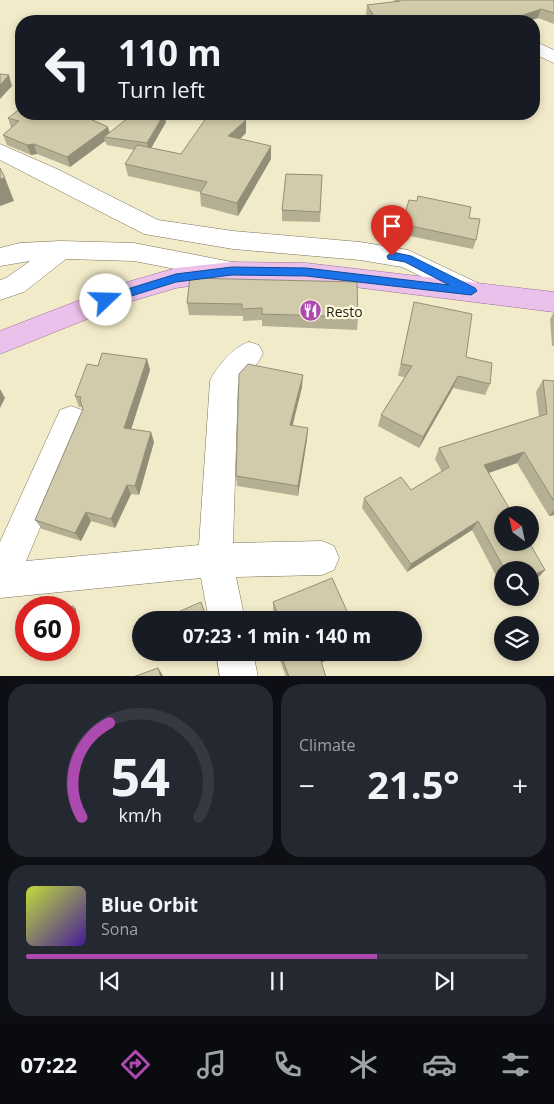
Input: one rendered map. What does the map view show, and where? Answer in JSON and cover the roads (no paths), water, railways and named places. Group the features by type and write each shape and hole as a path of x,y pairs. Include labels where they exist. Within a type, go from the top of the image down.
{"main road":[{"path":"0,343 124,293 176,278 232,271 306,272 554,302"}],"street":[{"path":"540,50 554,57"},
{"path":"0,151 153,228 233,240 360,251 408,259 471,291"},
{"path":"0,258 20,252 61,250 134,252 232,271"},
{"path":"0,290 15,285 61,250"},
{"path":"225,611 215,560 224,381 249,352"},
{"path":"71,419 0,581 215,560 322,558"},
{"path":"236,661 239,676"}],"place":[{"name":"Resto","path":"310,311"}]}
